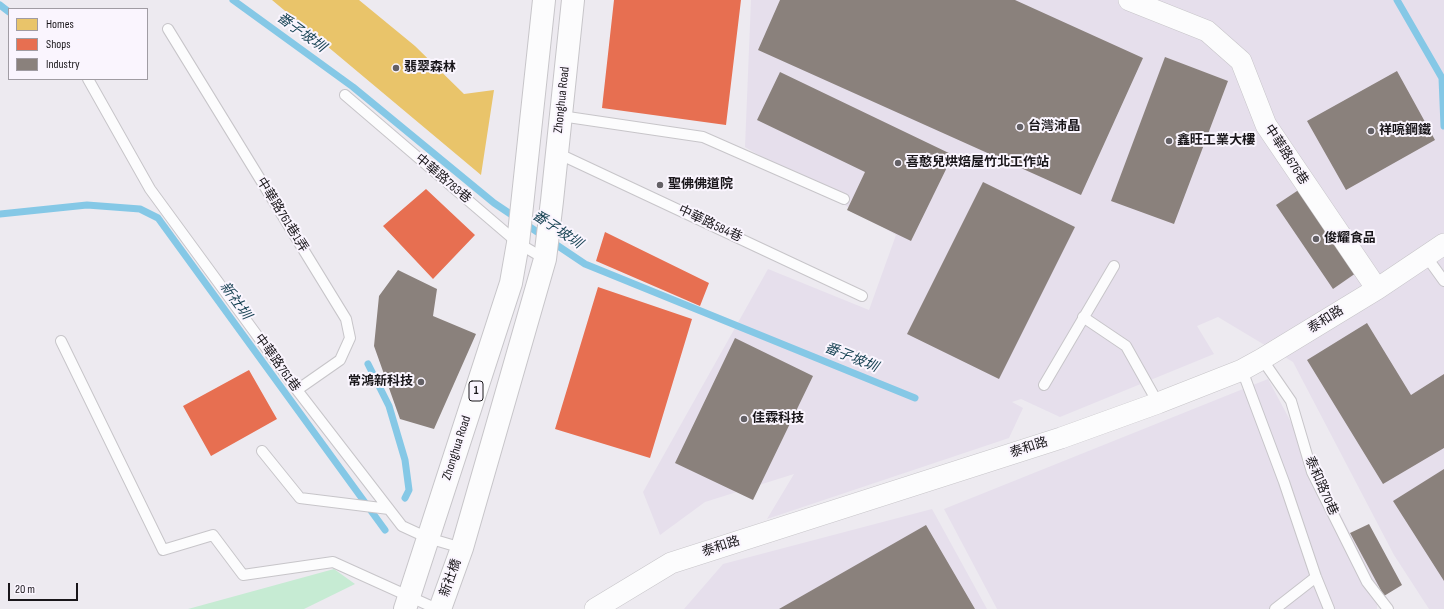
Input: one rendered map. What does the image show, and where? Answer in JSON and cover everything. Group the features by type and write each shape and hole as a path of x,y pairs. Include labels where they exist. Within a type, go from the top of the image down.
{"main road":[{"name":"1","path":"518,242 544,0"},
{"name":"Zhonghua Road","path":"545,260 573,0"},
{"name":"Zhonghua Road","path":"428,538 511,283 518,242"},
{"path":"462,548 545,260"},
{"name":"1","path":"407,602 428,538"},
{"name":"新社橋","path":"438,609 462,548"}],"street":[{"name":"中華路676巷","path":"1129,0 1207,31 1241,61 1266,126 1377,289"},
{"name":"泰和路","path":"595,609 671,564 1060,438 1158,403 1242,370 1377,289 1444,244"}],"lane":[{"name":"中華路761巷1弄","path":"168,29 346,319 350,338 340,360 297,390"},
{"name":"中華路761巷","path":"89,80 150,189 297,390 402,526 428,538 462,548"},
{"name":"中華路783巷","path":"345,95 518,242 545,260"},
{"path":"561,116 703,137 844,199"},
{"name":"中華路584巷","path":"557,153 862,296"},
{"path":"1426,256 1444,281"},
{"path":"1044,385 1114,266"},
{"path":"1083,317 1126,346 1158,403"},
{"path":"61,341 163,550 213,535 243,575 333,562 389,588 407,602 438,609"},
{"name":"泰和路70巷","path":"1262,359 1291,401 1312,472 1366,582 1388,609"},
{"path":"1242,370 1284,482 1316,577 1329,609"},
{"path":"262,451 300,498 389,509"},
{"path":"1275,609 1316,577"}],"shaded area":[{"path":"751,0 1444,0 1444,609 1429,609 1394,555 1293,362 1218,317 1197,326 1214,354 1060,417 1021,399 1012,402 1023,408 1009,438 767,519 794,474 705,502 660,535 643,492 768,269 869,310 896,235 745,147"},
{"path":"1268,379 1378,585 1377,609 997,609 944,509"},
{"path":"932,509 987,609 684,609 723,564"}],"green space":[{"path":"334,569 355,584 304,609 188,609"}],"building: Homes":[{"name":"翡翠森林","path":"272,0 359,0 415,46 464,94 494,90 481,175"}],"building: Shops":[{"path":"614,0 741,0 726,125 602,108"},
{"path":"426,189 475,235 433,279 383,226"},
{"path":"605,232 709,283 700,306 596,261"},
{"path":"598,287 692,319 650,458 555,429"},
{"path":"249,370 277,419 211,456 183,406"}],"building: Industry":[{"name":"台灣沛晶","path":"780,0 1015,0 1143,58 1081,195 758,50"},
{"name":"鑫旺工業大樓","path":"1165,57 1228,81 1174,224 1111,201"},
{"name":"祥喨鋼鐵","path":"1397,71 1435,140 1346,190 1307,121"},
{"name":"喜憨兒烘焙屋竹北工作站","path":"780,72 953,155 911,241 847,210 865,172 757,120"},
{"path":"983,182 1075,227 999,379 907,334"},
{"name":"俊耀食品","path":"1300,189 1356,273 1333,289 1276,205"},
{"name":"常鴻新科技","path":"398,270 437,289 433,316 476,334 434,429 400,419 374,346 379,296"},
{"path":"1367,323 1411,395 1444,374 1444,448 1383,484 1307,360"},
{"name":"佳霖科技","path":"735,338 813,376 753,500 675,463"},
{"path":"1444,469 1444,581 1393,501"},
{"path":"1369,524 1402,585 1384,596 1350,533"},
{"path":"926,525 975,609 779,609"}],"waterway":[{"name":"番子坡圳","path":"233,0 353,87 494,203 585,264 915,398"},
{"path":"1397,0 1442,78 1444,126"},
{"path":"0,5 8,11"},
{"name":"新社圳","path":"0,214 87,205 140,209 158,218 385,530"},
{"path":"368,364 389,406 405,460 409,490 405,498"}],"place":[{"name":"翡翠森林","path":"396,68"},
{"name":"台灣沛晶","path":"1020,127"},
{"name":"祥喨鋼鐵","path":"1371,131"},
{"name":"鑫旺工業大樓","path":"1169,141"},
{"name":"喜憨兒烘焙屋竹北工作站","path":"898,163"},
{"name":"聖佛佛道院","path":"660,185"},
{"name":"俊耀食品","path":"1316,239"},
{"name":"常鴻新科技","path":"421,382"},
{"name":"佳霖科技","path":"744,419"}]}
